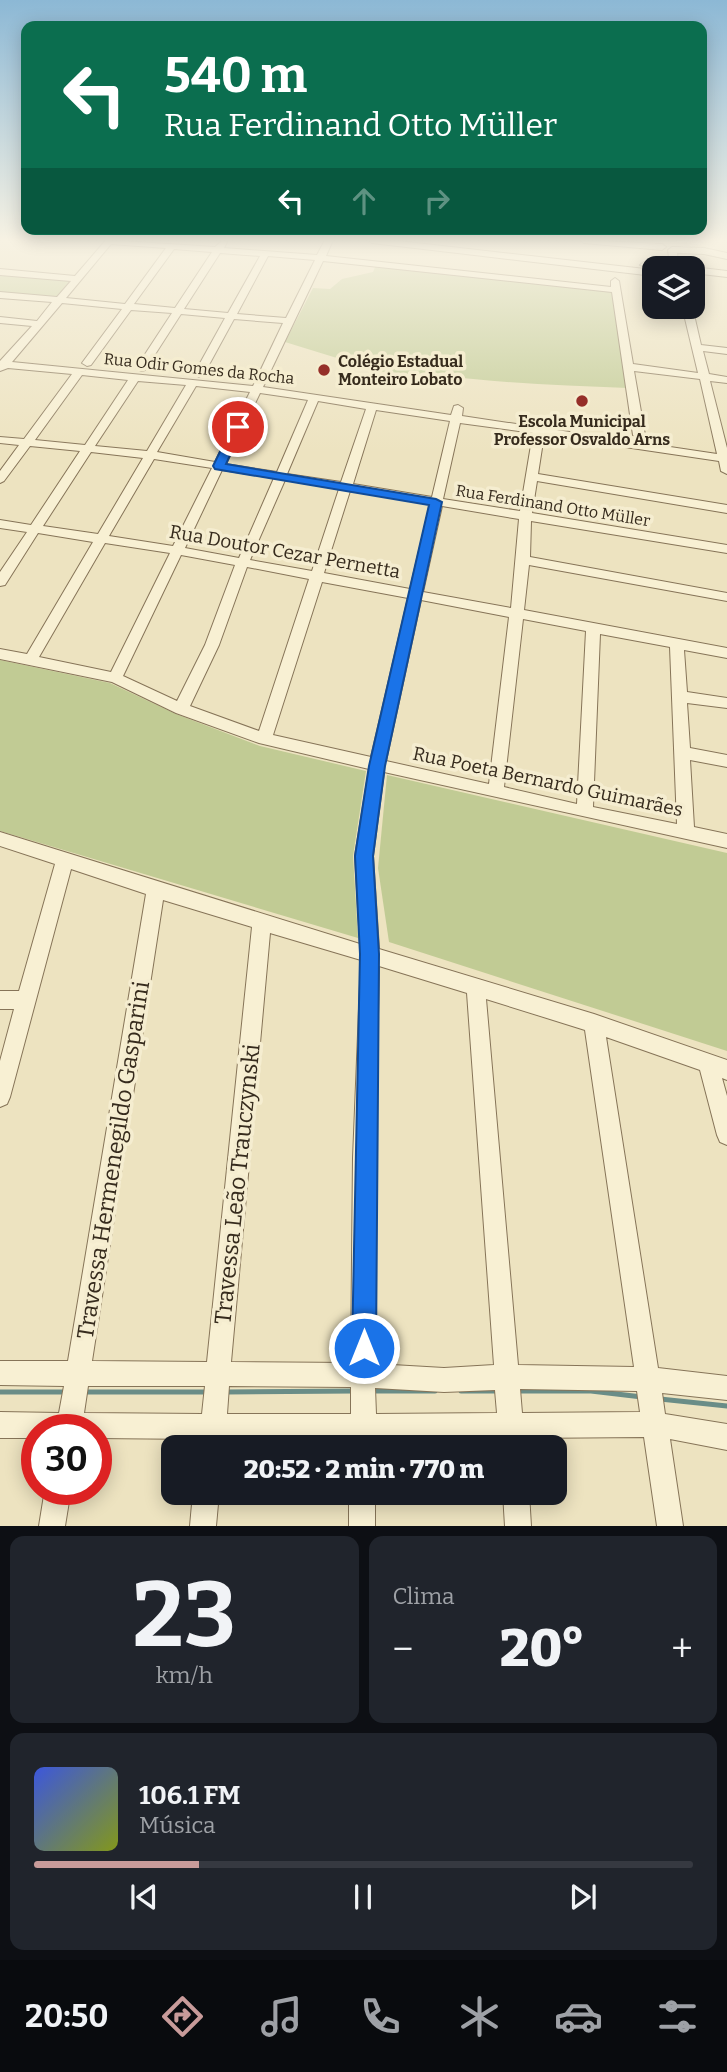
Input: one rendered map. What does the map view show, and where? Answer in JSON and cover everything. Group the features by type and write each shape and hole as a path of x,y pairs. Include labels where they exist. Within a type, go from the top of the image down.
{"street":[{"path":"3,362 50,311"},
{"path":"0,479 125,311"},
{"path":"170,311 288,321"},
{"path":"31,659 234,311"},
{"path":"115,678 293,311"},
{"path":"620,311 639,435"},
{"path":"0,582 178,312"},
{"path":"690,319 727,471"},
{"path":"0,320 39,324"},
{"path":"698,348 727,351"},
{"name":"Rua Odir Gomes da Rocha","path":"3,362 258,384 457,413 639,435 724,453"},
{"path":"629,367 727,380"},
{"name":"Rua Odir Gomes da Rocha","path":"258,384 373,406 457,413 539,430 724,453"},
{"path":"181,709 212,645 243,562 315,397"},
{"path":"264,739 373,406"},
{"path":"711,407 727,409"},
{"path":"363,1431 364,1158 370,954 364,856 377,766 457,413"},
{"path":"496,791 523,560 525,516 534,477 539,430"},
{"name":"Rua Ferdinand Otto Müller","path":"0,440 150,455 727,549"},
{"path":"534,477 727,509"},
{"name":"Rua Doutor Cezar Pernetta","path":"0,524 176,550 727,653"},
{"path":"523,560 727,597"},
{"path":"585,813 593,627"},
{"path":"677,644 686,832"},
{"name":"Rua Poeta Bernardo Guimarães","path":"0,654 115,678 181,709 264,739 585,813 727,841"},
{"path":"678,696 727,703"},
{"path":"681,752 727,761"},
{"path":"0,839 156,890 594,1023 718,1068 727,1135"},
{"path":"0,1097 65,859"},
{"name":"Travessa Hermenegildo Gasparini","path":"72,1414 156,890"},
{"name":"Travessa Leão Trauczynski","path":"213,1429 262,921"},
{"path":"476,987 511,1429"},
{"path":"0,1000 28,1000"},
{"path":"594,1023 670,1526"},
{"path":"0,1373 218,1380 508,1380 651,1401 727,1437"},
{"path":"112,1425 363,1431 511,1429 727,1388"},
{"path":"0,1425 21,1424"},
{"path":"51,1526 55,1505"},
{"path":"203,1526 205,1505"},
{"path":"362,1505 362,1526"},
{"path":"517,1505 518,1526"}],"green space":[{"path":"301,311 616,311 628,388 532,384 436,375 434,379 379,371 285,342"},
{"path":"0,660 110,683 176,714 260,746 366,771 353,856 358,938 0,831"},
{"path":"387,775 727,853 727,1051 389,942 378,868"}],"waterway":[{"path":"226,1392 355,1391"},
{"path":"373,1391 435,1391"},
{"path":"461,1391 498,1391"},
{"path":"517,1391 591,1391 642,1397"},
{"path":"0,1392 64,1392"},
{"path":"83,1392 208,1392"},
{"path":"660,1399 727,1406"}],"place":[{"name":"Colégio Estadual Monteiro Lobato","path":"324,370"},
{"name":"Escola Municipal Professor Osvaldo Arns","path":"582,401"}],"route":[{"path":"238,427 219,466 436,502 377,766 364,856 370,954 364,1158 364,1348"}]}
